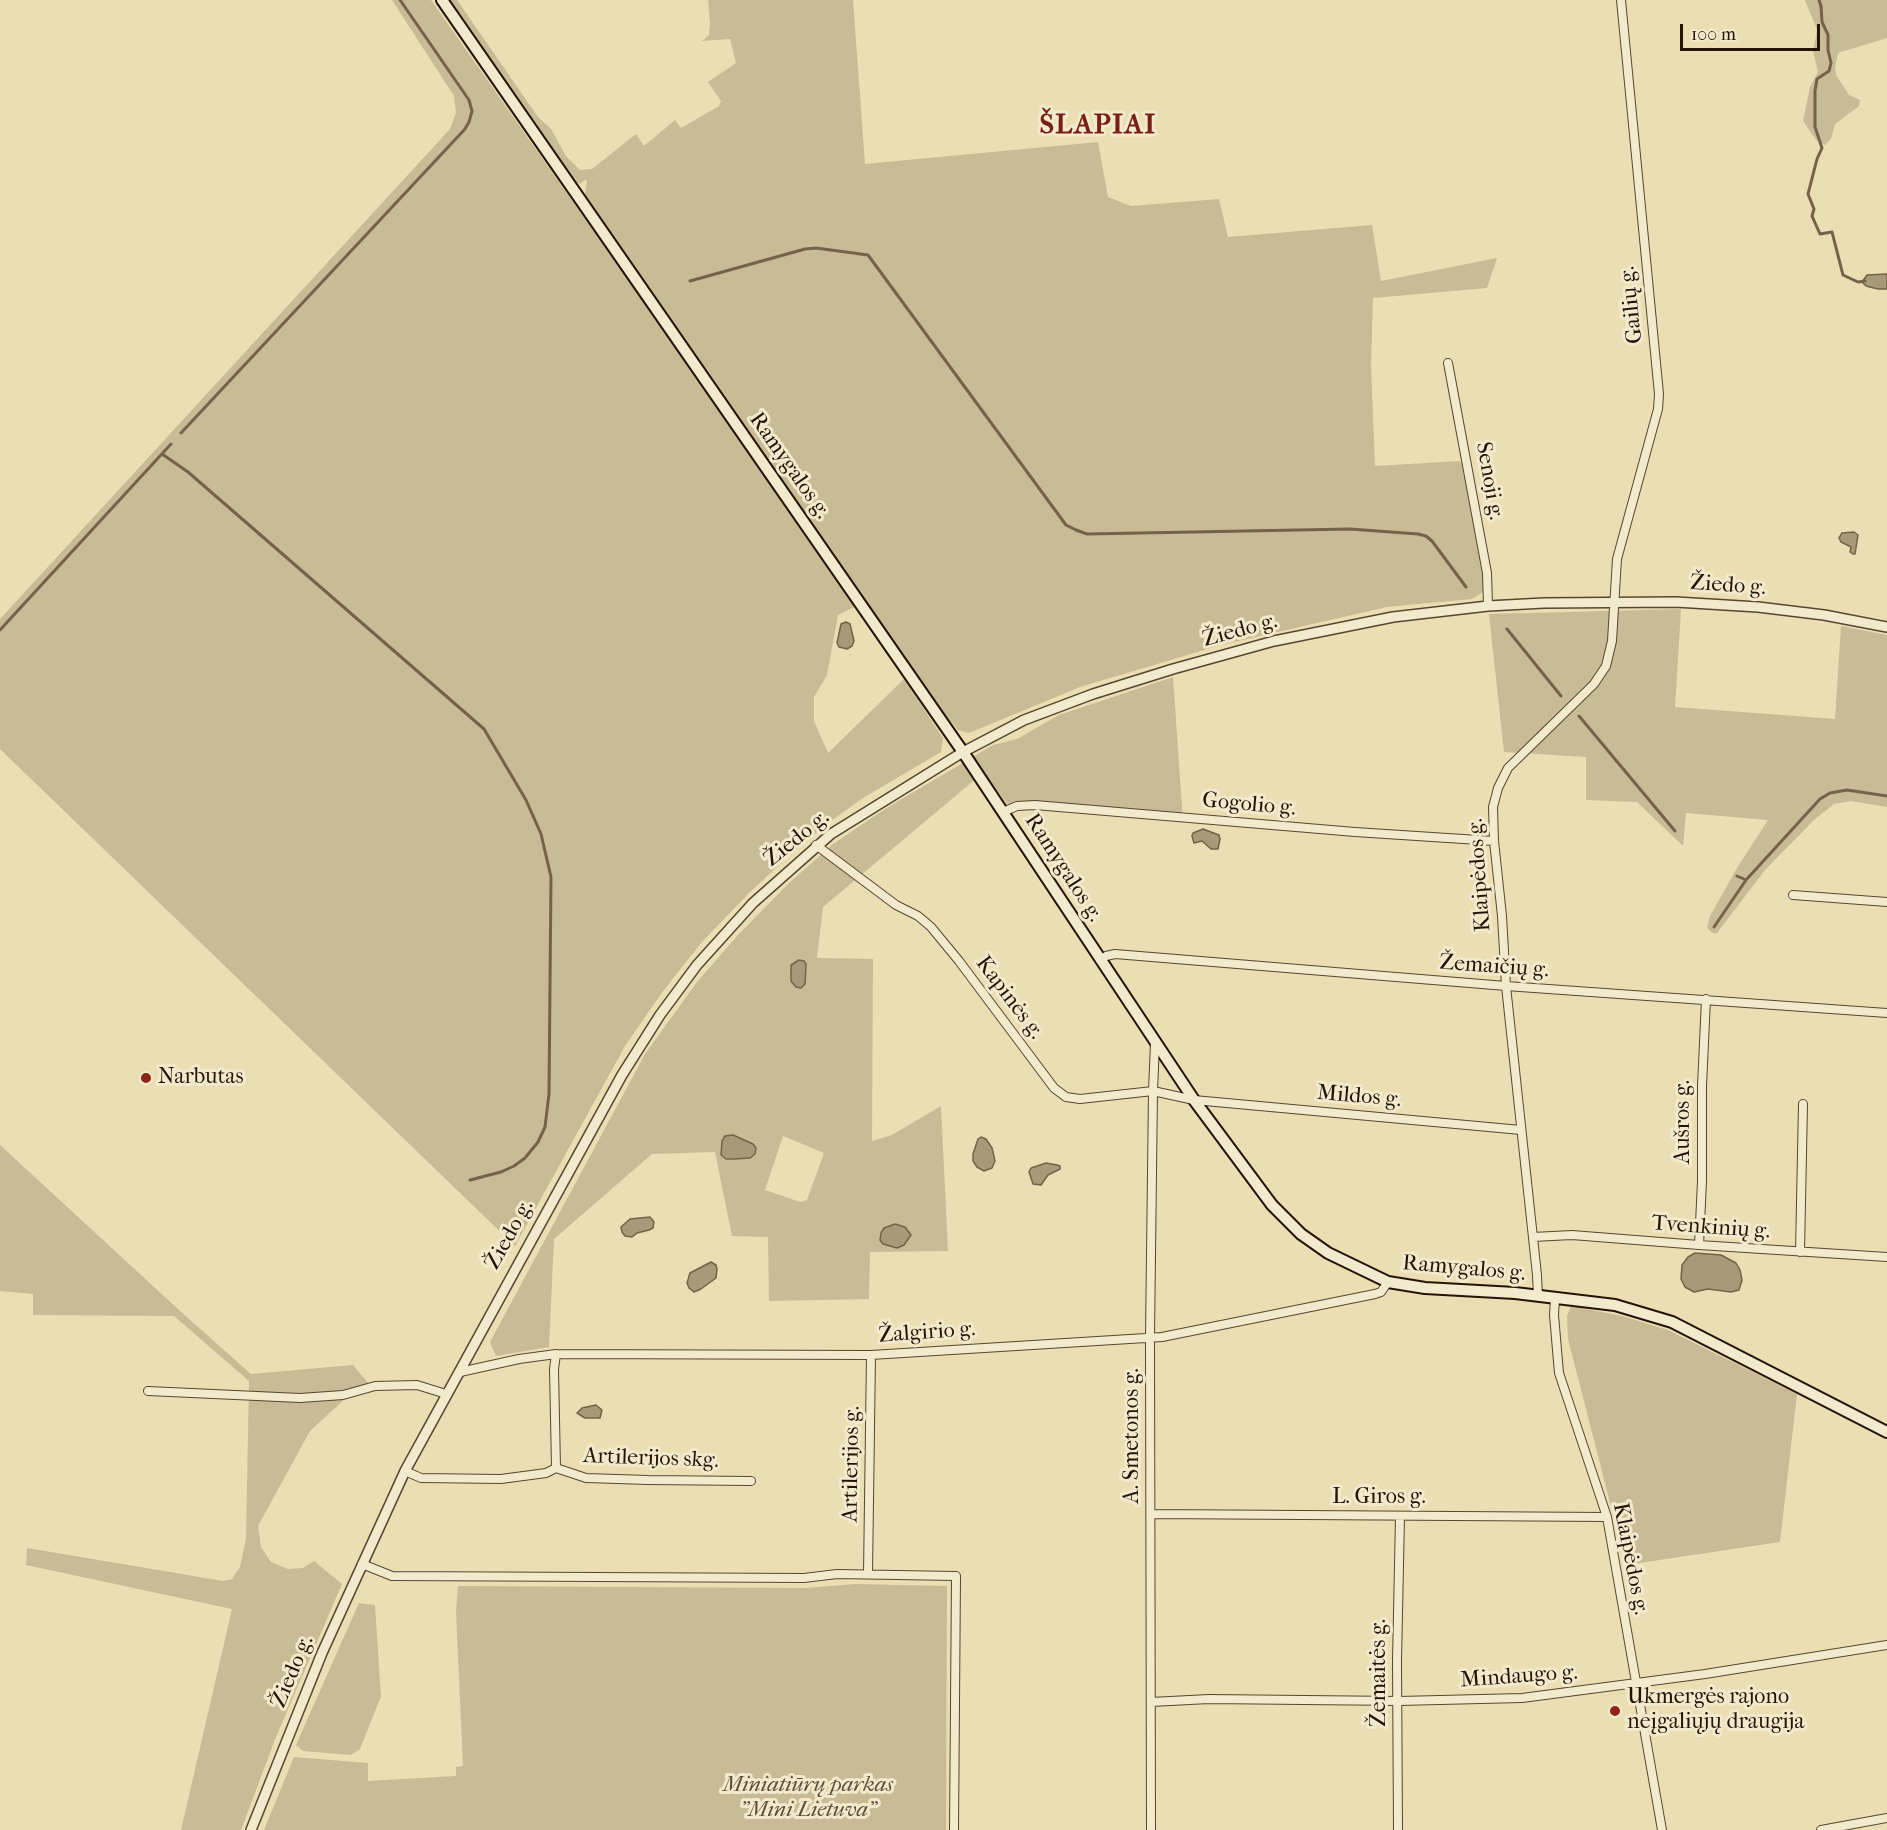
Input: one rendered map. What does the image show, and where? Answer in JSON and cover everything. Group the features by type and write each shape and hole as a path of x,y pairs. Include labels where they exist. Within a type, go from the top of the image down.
{"main road":[{"name":"Ramygalos g.","path":"442,0 963,752 1194,1100 1272,1205 1301,1234 1328,1253 1388,1282 1425,1288 1538,1296 1615,1305 1672,1322 1887,1432"}],"street":[{"name":"Gailių g.","path":"1615,601 1617,559 1656,421 1659,394 1621,0"},
{"name":"Senoji g.","path":"1448,363 1487,573 1488,606"},
{"name":"Žiedo g.","path":"251,1830 308,1686 405,1471 604,1104 660,1015 697,965 753,903 816,845 963,752 1034,716 1093,694 1195,662 1274,641 1393,617 1488,606 1615,601 1749,607 1824,615 1887,627"},
{"name":"Klaipėdos g.","path":"1538,1296 1506,986 1493,807 1495,796 1508,768 1594,684 1606,666 1612,641 1615,601"},
{"name":"Gogolio g.","path":"1003,812 1017,806 1035,805 1355,832 1494,841"},
{"name":"Kapinės g.","path":"816,845 896,905 918,916 931,927 1054,1089 1066,1097 1080,1099 1153,1091 1194,1100"},
{"path":"1793,895 1887,902"},
{"name":"Žemaičių g.","path":"1100,960 1116,954 1506,986 1887,1013"},
{"name":"Aušros g.","path":"1699,1245 1706,999"},
{"name":"A. Smetonos g.","path":"1151,1830 1150,1337 1155,1041"},
{"name":"Mildos g.","path":"1194,1100 1521,1130"},
{"path":"1800,1252 1803,1104"},
{"name":"Tvenkinių g.","path":"1533,1237 1572,1235 1887,1257"},
{"name":"Žalgirio g.","path":"460,1372 519,1359 556,1354 871,1355 1162,1337 1375,1294 1382,1292 1388,1282"},
{"name":"Klaipėdos g.","path":"1555,1298 1554,1315 1559,1373 1607,1517 1662,1830"},
{"name":"Artilerijos skg.","path":"556,1354 554,1369 556,1468 586,1478 751,1481"},
{"name":"Artilerijos g.","path":"868,1574 871,1355"},
{"path":"148,1391 300,1398 343,1395 375,1386 417,1385 446,1394"},
{"path":"405,1471 421,1478 501,1479 546,1473 556,1468"},
{"name":"L. Giros g.","path":"1151,1514 1607,1517"},
{"name":"Žemaitės g.","path":"1398,1830 1397,1661 1400,1516"},
{"path":"362,1564 392,1576 804,1578 837,1574 956,1576 954,1830"},
{"name":"Mindaugo g.","path":"1151,1702 1209,1699 1399,1701 1522,1698 1636,1684 1887,1645"},
{"path":"1821,1830 1887,1818"}],"green space":[{"path":"392,0 431,0 854,607 838,615 827,675 814,697 814,721 828,753 904,679 943,738 941,752 863,798 793,852 702,942 663,991 625,1046 515,1246 0,749 0,619 450,129 456,113 454,96"},
{"path":"447,0 457,0 538,117 551,129 566,156 580,170 592,169 636,134 644,146 675,120 681,128 719,106 721,101 708,82 736,63 730,39 702,41 709,35 708,0 853,0 865,164 1098,142 1108,197 1131,206 1219,199 1228,237 1372,225 1381,281 1497,258 1487,288 1373,298 1371,365 1375,466 1460,461 1467,474 1485,587 1483,592 1472,599 1387,607 1221,645 1080,687 969,733 958,730 942,711 585,195 587,181 580,184 575,182"},
{"path":"1805,0 1887,0 1887,38 1838,53 1836,75 1849,95 1860,100 1859,106 1835,124 1831,139 1825,145 1816,140 1803,121 1810,87 1818,72 1813,51 1817,30"},
{"path":"1681,609 1675,707 1835,719 1841,626 1887,635 1887,807 1851,801 1834,804 1815,819 1765,870 1717,933 1707,928 1710,916 1768,820 1686,813 1683,846 1637,802 1586,800 1586,757 1504,752 1489,614"},
{"path":"1173,677 1183,821 1034,808 1013,812 984,772 823,907 817,958 873,959 872,1141 892,1135 941,1106 948,1251 870,1252 869,1299 769,1301 768,1237 732,1236 715,1152 652,1154 554,1239 549,1347 496,1356 490,1342 645,1054 697,982 738,935 788,884 833,844 885,809 993,745 1017,739 1059,715","holes":["733,1135 756,1148 750,1158 726,1159","783,1136 824,1153 807,1200 800,1202 765,1190"]},
{"path":"0,1145 251,1374 353,1365 374,1390 347,1397 310,1431 258,1526 261,1547 271,1562 288,1569 303,1568 314,1561 342,1584 276,1737 241,1830 181,1830 232,1609 26,1565 27,1548 223,1581 232,1579 240,1567 246,1539 249,1381 174,1316 33,1315 33,1294 0,1291"},
{"path":"1571,1306 1622,1316 1668,1330 1797,1394 1780,1542 1626,1565 1568,1339 1567,1316"},
{"name":"Miniatiūrų parkas \"Mini Lietuva\"","path":"856,1584 947,1586 946,1830 264,1830 294,1757 368,1763 368,1781 456,1776 456,1767 463,1766 456,1611 458,1586 805,1588"},
{"path":"359,1603 375,1605 381,1696 360,1749 351,1755 303,1751 296,1745"}],"shaded area":[{"path":"1887,274 1887,289 1866,286 1862,282 1867,275"},
{"path":"1854,532 1858,535 1855,554 1853,554 1850,552 1851,547 1841,542 1839,538 1842,533"},
{"path":"846,622 850,624 854,641 847,649 839,647 837,643 841,624"},
{"path":"1203,829 1219,835 1218,849 1211,849 1202,841 1194,843 1193,833"},
{"path":"799,960 806,964 805,984 801,988 796,987 791,981 791,965"},
{"path":"733,1135 753,1144 756,1148 755,1154 750,1158 735,1159 726,1159 721,1155 722,1141 725,1136"},
{"path":"981,1137 986,1139 992,1148 995,1161 992,1168 984,1171 973,1161 978,1139"},
{"path":"1046,1163 1060,1166 1060,1169 1048,1175 1041,1185 1033,1184 1029,1172 1031,1168"},
{"path":"650,1217 654,1222 653,1228 632,1237 625,1236 622,1232 621,1227 630,1219"},
{"path":"895,1224 905,1227 911,1235 904,1245 897,1248 883,1244 880,1240 884,1228"},
{"path":"1695,1253 1721,1255 1736,1263 1742,1280 1739,1290 1731,1292 1708,1289 1694,1292 1685,1287 1681,1279 1682,1265 1688,1257"},
{"path":"711,1262 716,1265 716,1278 694,1292 687,1283 690,1273"},
{"path":"596,1405 602,1410 600,1418 585,1418 577,1413 582,1408"}],"waterway":[{"path":"181,433 465,129 469,122 472,111 469,100 400,0"},
{"path":"1819,0 1822,22 1828,35 1831,63 1829,71 1817,79 1815,127 1822,148 1808,194 1814,209 1812,216 1820,234 1832,232 1843,275 1858,282 1865,281"},
{"path":"690,281 805,249 816,248 868,255 1066,525 1076,530 1087,534 1350,529 1418,534 1432,541 1466,587"},
{"path":"0,630 171,444"},
{"path":"162,454 188,472 484,729 526,800 541,834 551,877 549,1094 545,1127 538,1142 525,1158 514,1166 470,1180"},
{"path":"1507,629 1561,696"},
{"path":"1579,716 1675,831"},
{"path":"1714,927 1746,880 1820,799 1830,793 1847,790 1887,796"},
{"path":"1737,876 1746,880"}],"place":[{"name":"Narbutas","path":"146,1078"},
{"name":"Ukmergės rajono neįgaliųjų draugija","path":"1615,1711"}],"district":[{"name":"ŠLAPIAI","path":"1098,126"}]}
